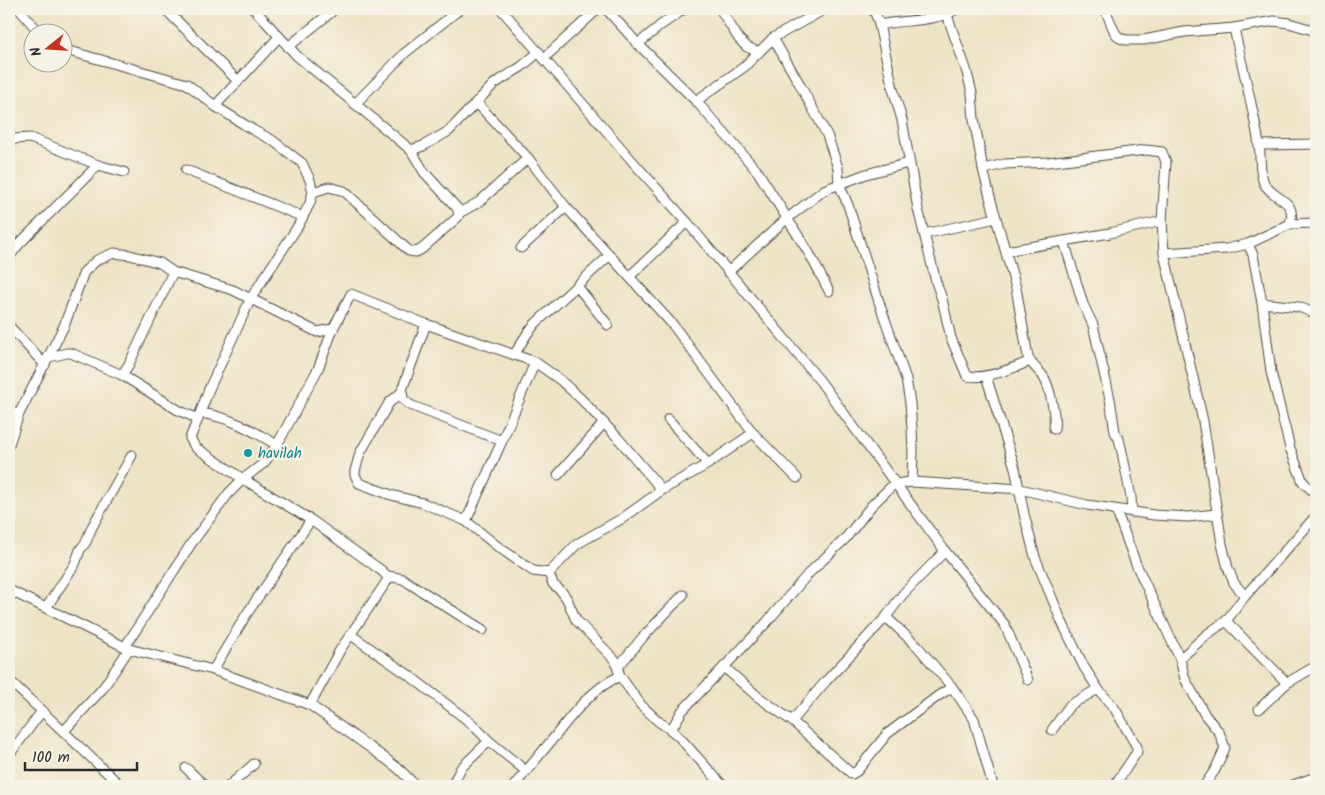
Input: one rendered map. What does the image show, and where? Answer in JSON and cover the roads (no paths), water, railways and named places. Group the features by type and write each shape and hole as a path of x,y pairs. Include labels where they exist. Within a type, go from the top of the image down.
{"street":[{"path":"19,9 30,22"},
{"path":"165,9 237,80"},
{"path":"254,9 288,47 321,77 411,150 424,172 457,208 459,213"},
{"path":"288,47 335,9"},
{"path":"355,104 406,53 460,9"},
{"path":"501,9 687,222 820,381 944,551 1005,626 1028,680"},
{"path":"411,150 423,146 449,131 494,84 541,55 598,9"},
{"path":"605,9 696,101 758,172 819,271 829,291"},
{"path":"638,44 660,25 684,9"},
{"path":"720,9 739,39 747,47 759,52"},
{"path":"696,101 744,67 773,38 824,9"},
{"path":"873,9 879,25 902,120 924,234 951,338 962,367 967,376 975,377 986,376 1030,361"},
{"path":"879,25 928,19 957,9"},
{"path":"1105,9 1115,33 1120,38 1126,40 1144,40 1184,32 1234,28 1274,21 1289,23 1316,31"},
{"path":"947,14 966,68 972,93 974,119 983,169 1016,288 1030,361 1044,377 1052,402 1054,429"},
{"path":"1234,28 1259,145 1264,182 1268,188 1289,205 1292,218 1290,224"},
{"path":"215,106 237,80 279,37"},
{"path":"773,38 800,83 827,135 838,168 839,184 851,214 883,315 906,379 910,403 913,451 912,482"},
{"path":"72,52 187,84 215,106 272,140 302,163 310,180 313,192 303,218 251,298 209,389 191,433 190,438 195,447 243,479 311,520 388,576 402,579 483,630"},
{"path":"476,102 528,158 566,207 673,325 753,434 797,478"},
{"path":"9,143 14,139 30,138 98,165 124,172"},
{"path":"1259,145 1316,144"},
{"path":"983,169 1005,164 1048,162 1146,150 1162,152 1166,162 1162,221 1164,253 1202,421 1222,544 1234,583 1245,596"},
{"path":"313,192 329,187 344,191 409,251 416,252 422,249 458,217 459,213 483,199 528,158"},
{"path":"728,272 787,219 824,190 866,174 910,163"},
{"path":"9,257 20,243 98,165"},
{"path":"186,170 303,218"},
{"path":"520,248 566,207"},
{"path":"924,234 996,218"},
{"path":"1006,251 1064,242 1162,221"},
{"path":"630,276 687,222"},
{"path":"1164,253 1226,250 1248,244 1290,224 1316,223"},
{"path":"1064,242 1083,304 1093,324 1110,399 1115,432 1122,452 1132,512"},
{"path":"1248,244 1253,255 1262,303 1271,372 1290,448 1303,482 1316,494"},
{"path":"9,444 19,414 64,326 84,272 97,260 114,253 130,255 160,264 173,272 233,290 318,332 334,329"},
{"path":"514,355 530,330 610,255"},
{"path":"122,375 173,272"},
{"path":"577,286 608,325"},
{"path":"64,732 103,688 191,544 229,493 243,479 264,463 277,445 318,369 351,294 426,324 535,362 559,379 581,399 662,490"},
{"path":"1262,303 1299,308 1316,314"},
{"path":"426,324 402,390 403,399 410,405 502,441"},
{"path":"9,326 47,361"},
{"path":"47,361 71,353 122,375 178,410 199,416 216,415 243,425 277,445"},
{"path":"466,521 535,362"},
{"path":"986,376 1016,468 1024,514 1035,557 1070,640 1084,667 1098,690 1115,709 1137,747 1137,752 1114,786"},
{"path":"402,392 389,403 360,453 355,471 359,483 391,495 423,503 466,521 496,546 533,571 549,573"},
{"path":"9,412 19,414"},
{"path":"668,419 708,464"},
{"path":"558,475 604,423"},
{"path":"549,573 577,544 623,518 662,490 708,464 753,434"},
{"path":"46,608 75,564 92,527 132,455"},
{"path":"671,730 682,712 766,623 808,574 845,539 872,505 894,484 912,482 1020,489 1087,505 1154,515 1188,517 1216,514"},
{"path":"1116,510 1136,564 1180,659 1185,679 1205,715 1219,732 1225,748 1215,770 1204,786"},
{"path":"1180,659 1206,635 1226,621 1245,596 1316,516"},
{"path":"213,670 246,615 311,520"},
{"path":"792,721 826,681 886,617 903,594 944,551"},
{"path":"549,573 553,584 568,599 576,620 615,660 619,671 641,705 671,730 722,786"},
{"path":"310,705 340,650 384,587 389,578 388,576"},
{"path":"9,590 127,648 213,670 310,705 386,759 416,786"},
{"path":"514,786 574,712 619,671 643,637 682,595"},
{"path":"886,617 918,647 952,687 974,719 993,786"},
{"path":"1226,621 1287,683"},
{"path":"351,635 410,676 472,723 489,741 526,771"},
{"path":"1259,709 1287,683 1316,666"},
{"path":"724,667 757,696 792,721 849,773 853,774 887,734 952,687"},
{"path":"9,680 121,786"},
{"path":"1052,730 1070,705 1098,690"},
{"path":"9,755 42,711"},
{"path":"452,786 461,768 489,741"},
{"path":"229,786 254,764"},
{"path":"186,768 205,786"},
{"path":"1290,786 1316,777"}],"place":[{"name":"havilah","path":"248,453"}]}
